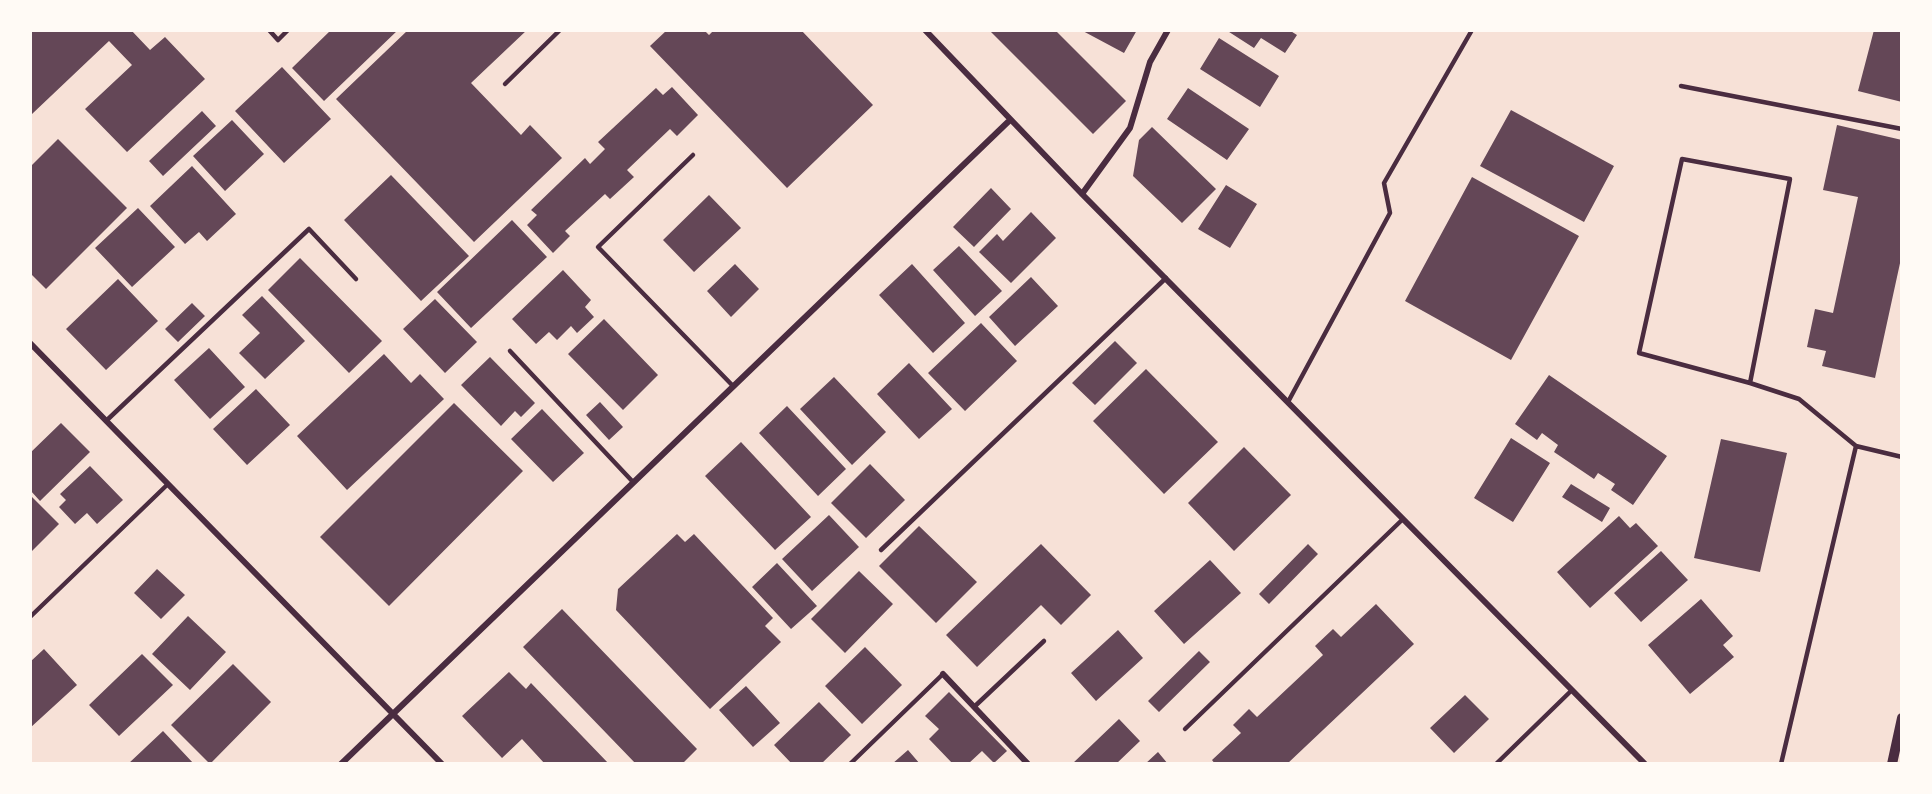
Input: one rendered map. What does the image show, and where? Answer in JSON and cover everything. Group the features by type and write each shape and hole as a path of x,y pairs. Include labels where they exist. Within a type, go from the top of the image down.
{"street":[{"path":"925,30 1082,194 1646,764"},
{"path":"1082,194 1130,128 1150,62 1168,30"},
{"path":"340,764 1010,120"},
{"path":"30,343 442,764"},
{"path":"943,674 1028,764"},
{"path":"1892,764 1902,718"}],"lane":[{"path":"269,30 278,40 288,30"},
{"path":"506,84 560,30"},
{"path":"1287,402 1390,213 1384,183 1472,30"},
{"path":"1681,86 1902,129"},
{"path":"693,155 598,246 733,386"},
{"path":"1750,383 1790,179 1682,159 1639,353 1750,383 1799,399 1856,446 1902,457"},
{"path":"106,421 309,229 356,279"},
{"path":"881,550 1166,278"},
{"path":"510,351 633,482"},
{"path":"1781,764 1856,446"},
{"path":"30,617 168,484"},
{"path":"1185,729 1403,519"},
{"path":"974,707 1044,641"},
{"path":"850,764 943,674"},
{"path":"1496,764 1572,690"}],"building":[{"path":"30,30 131,30 150,50 165,37 205,79 127,152 85,109 132,65 109,41 32,114 30,111"},
{"path":"331,30 398,30 324,101 292,68"},
{"path":"408,30 527,30 471,83 521,135 530,125 562,158 474,242 336,99"},
{"path":"667,30 704,30 709,35 714,30 801,30 873,105 787,188 650,46"},
{"path":"989,30 1055,30 1126,101 1093,134"},
{"path":"1081,30 1137,30 1124,53"},
{"path":"1226,30 1289,30 1297,35 1285,53 1261,38 1254,48"},
{"path":"1874,30 1902,30 1902,102 1858,91"},
{"path":"1219,38 1279,76 1260,107 1200,69"},
{"path":"282,67 331,119 284,163 235,111"},
{"path":"672,87 698,115 677,136 670,129 627,170 634,177 610,199 605,194 565,231 570,236 553,253 527,225 537,215 531,210 585,158 590,164 605,149 598,142 656,88 663,95"},
{"path":"1188,88 1249,129 1227,160 1167,119"},
{"path":"1511,110 1614,166 1584,222 1480,166"},
{"path":"202,111 216,126 163,176 149,161"},
{"path":"232,120 264,154 225,191 193,156"},
{"path":"1837,125 1902,140 1902,254 1875,378 1822,366 1826,351 1807,347 1815,309 1833,313 1858,197 1823,190"},
{"path":"1152,127 1216,189 1182,223 1133,176 1139,140"},
{"path":"58,139 127,208 46,289 30,273 30,167"},
{"path":"192,166 236,214 207,241 199,232 185,244 150,206"},
{"path":"391,175 469,256 421,301 344,220"},
{"path":"1472,177 1579,236 1511,360 1405,301"},
{"path":"1226,185 1257,204 1230,248 1198,229"},
{"path":"991,188 1011,209 974,247 953,227"},
{"path":"709,195 741,228 694,272 663,240"},
{"path":"138,208 175,247 132,287 95,248"},
{"path":"1031,212 1056,238 1011,283 979,252 997,234 1003,241"},
{"path":"512,220 547,257 471,328 437,292"},
{"path":"959,246 1002,291 975,316 933,270"},
{"path":"300,258 382,341 349,373 268,290"},
{"path":"735,264 759,289 731,317 707,291"},
{"path":"912,264 965,323 933,353 879,295"},
{"path":"563,270 591,300 585,307 594,317 577,333 571,326 557,340 549,332 536,344 512,319"},
{"path":"1031,277 1058,306 1015,346 989,317"},
{"path":"118,279 158,321 106,370 66,329"},
{"path":"262,296 305,341 265,379 239,353 260,333 242,315"},
{"path":"435,299 477,342 445,373 403,329"},
{"path":"192,303 205,316 178,342 165,329"},
{"path":"604,319 658,375 623,410 568,354"},
{"path":"981,323 1017,361 965,411 928,373"},
{"path":"1115,341 1137,363 1095,405 1072,383"},
{"path":"209,348 245,387 210,419 174,380"},
{"path":"384,354 411,383 420,374 444,399 347,490 297,436"},
{"path":"490,357 535,403 521,417 515,411 501,426 461,385"},
{"path":"909,363 952,409 919,439 877,394"},
{"path":"1146,369 1218,442 1164,494 1093,421"},
{"path":"1549,375 1667,456 1633,505 1611,490 1615,484 1598,473 1594,479 1554,452 1558,445 1542,433 1537,440 1515,424"},
{"path":"834,377 886,432 852,465 800,409"},
{"path":"256,389 290,425 247,465 213,429"},
{"path":"600,402 623,427 609,440 586,415"},
{"path":"454,403 523,471 389,606 320,537"},
{"path":"787,406 846,469 818,496 759,433"},
{"path":"542,409 584,453 553,482 511,439"},
{"path":"61,423 90,452 40,501 30,490 30,453"},
{"path":"1511,438 1550,463 1513,522 1474,498"},
{"path":"1721,439 1787,453 1760,572 1694,558"},
{"path":"741,442 811,517 775,550 705,476"},
{"path":"1244,447 1291,495 1234,551 1188,503"},
{"path":"870,464 905,500 866,538 831,503"},
{"path":"90,466 123,500 97,524 87,513 75,524 59,507 66,500 60,494"},
{"path":"1571,484 1610,508 1602,522 1562,497"},
{"path":"30,495 59,524 30,553"},
{"path":"829,515 859,547 812,591 782,559"},
{"path":"1619,516 1630,528 1636,523 1658,546 1590,608 1557,572"},
{"path":"919,526 977,582 936,623 879,566"},
{"path":"677,534 685,542 694,534 773,618 765,626 781,642 710,709 616,610 618,589"},
{"path":"1041,544 1091,595 1061,625 1041,605 977,667 946,635"},
{"path":"1308,544 1318,554 1269,604 1259,594"},
{"path":"1661,551 1688,580 1641,622 1614,593"},
{"path":"1210,560 1241,593 1184,644 1154,611"},
{"path":"777,563 817,606 791,629 752,587"},
{"path":"157,569 185,595 161,619 134,593"},
{"path":"859,571 893,604 845,653 811,619"},
{"path":"1701,599 1733,636 1723,645 1734,657 1690,694 1648,645"},
{"path":"1376,604 1414,644 1287,764 1215,764 1212,760 1241,733 1233,725 1249,709 1257,717 1323,655 1315,646 1333,629 1341,637"},
{"path":"562,609 697,749 682,764 636,764 523,647"},
{"path":"188,616 226,652 190,690 152,654"},
{"path":"1118,630 1143,658 1096,701 1071,673"},
{"path":"865,647 902,685 862,724 825,686"},
{"path":"44,649 77,685 30,728 30,662"},
{"path":"1199,651 1210,662 1159,712 1148,701"},
{"path":"142,654 173,685 119,736 89,705"},
{"path":"233,664 271,702 210,764 171,725"},
{"path":"509,672 526,689 531,683 609,764 545,764 522,739 502,758 462,716"},
{"path":"746,686 780,723 753,747 719,710"},
{"path":"949,692 1007,751 994,763 982,751 968,764 953,764 929,739 939,729 925,716"},
{"path":"1465,695 1489,719 1454,753 1430,728"},
{"path":"819,702 851,735 821,764 792,764 774,745"},
{"path":"1119,719 1140,741 1116,764 1072,764"},
{"path":"163,731 194,764 128,764"},
{"path":"908,750 920,764 892,764"},
{"path":"1158,752 1168,764 1145,764"}]}
